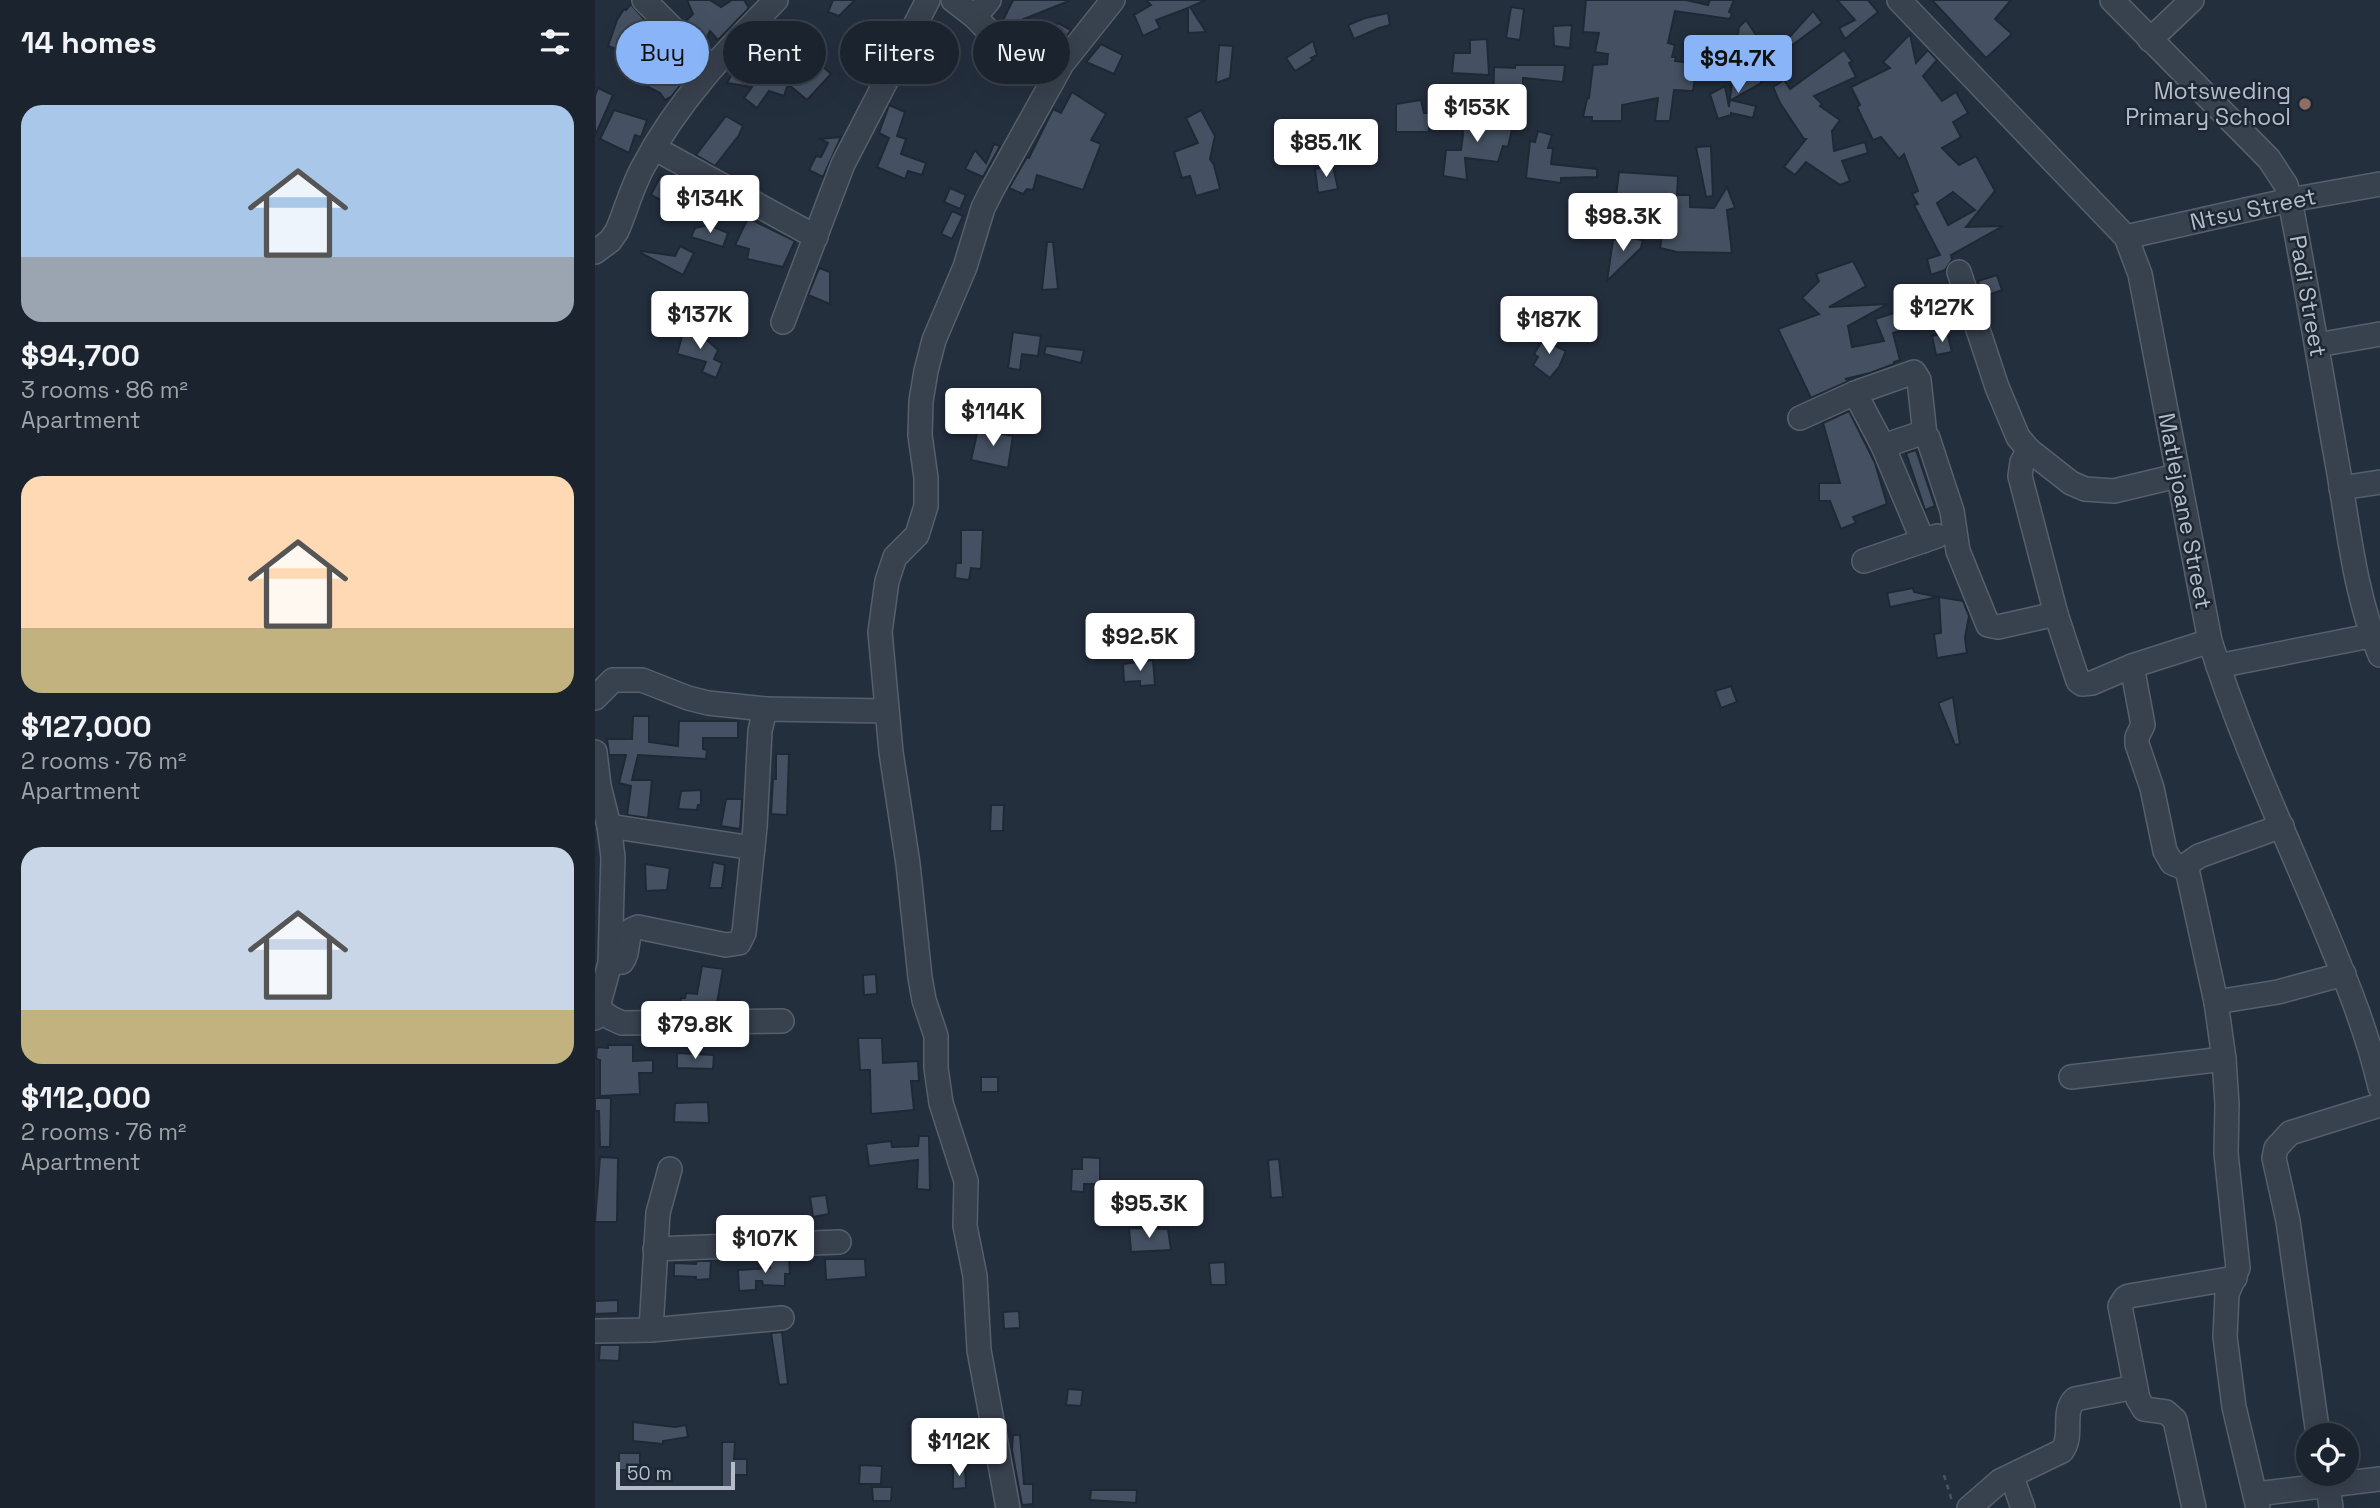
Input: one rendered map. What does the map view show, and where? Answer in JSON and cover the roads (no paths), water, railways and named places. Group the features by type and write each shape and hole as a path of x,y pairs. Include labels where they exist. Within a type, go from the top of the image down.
{"street":[{"path":"644,0 711,67"},
{"path":"783,322 843,164 928,0"},
{"path":"953,0 982,8"},
{"path":"1070,53 1114,0"},
{"name":"Matlejoane Street","path":"1899,0 2126,237 2140,274 2210,640 2282,826 2344,974 2380,1085"},
{"name":"Padi Street","path":"2112,0 2269,159 2286,185 2317,345 2359,593 2377,642"},
{"path":"2150,40 2192,0"},
{"path":"595,251 610,241 617,231 635,184 678,109 711,67 770,2"},
{"path":"1008,1508 979,1350 975,1276 965,1226 966,1181 937,1086 936,1036 924,1000 920,977 881,648 887,581 895,557 917,535 926,506 926,478 920,435 921,401 934,340 965,267 983,208 1051,84"},
{"path":"654,148 816,237"},
{"name":"Ntsu Street","path":"2126,237 2290,200 2380,184"},
{"path":"1959,272 1997,387 2018,437 2029,450 2071,483 2085,489 2114,491 2177,476"},
{"path":"2317,345 2380,334"},
{"path":"1800,418 1855,393 1908,373 1916,373 1925,435 1931,443 1952,511 1958,551 1988,625 1998,628 2056,614"},
{"path":"1855,393 1882,446 1923,541"},
{"path":"1882,446 1915,435 1925,435"},
{"path":"2029,450 2022,462 2020,476 2056,614 2078,681 2083,684 2092,683 2132,666 2210,640"},
{"path":"2341,488 2380,482"},
{"path":"1864,561 1954,530"},
{"path":"2218,666 2377,642"},
{"path":"2132,666 2143,727 2137,742 2152,788 2165,851 2172,863 2187,869"},
{"path":"595,698 613,680 642,680 708,703 765,709 887,711"},
{"path":"610,963 622,962 626,957 631,930 638,927 726,945 739,943 744,933 753,848 760,731 765,709"},
{"path":"595,752 599,786 609,826 604,854 604,936 610,963 596,1011 622,1023 782,1021"},
{"path":"609,826 753,848"},
{"path":"2282,826 2199,856 2189,863 2187,869 2216,1002 2224,1059 2227,1177 2238,1260 2235,1278 2224,1306 2226,1349 2234,1407 2257,1501 2308,1486"},
{"path":"2216,1002 2278,992 2344,974"},
{"path":"2071,1077 2224,1059"},
{"path":"2316,1423 2288,1221 2274,1158 2276,1148 2290,1133 2380,1105"},
{"path":"651,1330 657,1213 670,1169"},
{"path":"655,1249 839,1242"},
{"path":"2194,1508 2175,1420 2166,1412 2141,1407 2120,1312 2125,1298 2235,1278"},
{"path":"595,1331 651,1330 782,1318"},
{"path":"1969,1508 1994,1485 2061,1451 2067,1442 2069,1406 2075,1399 2135,1387"},
{"path":"2012,1477 2023,1508"},
{"path":"2359,1480 2380,1479"},
{"path":"2326,1486 2331,1508"}],"place":[{"name":"Motsweding Primary School","path":"2305,104"}]}
